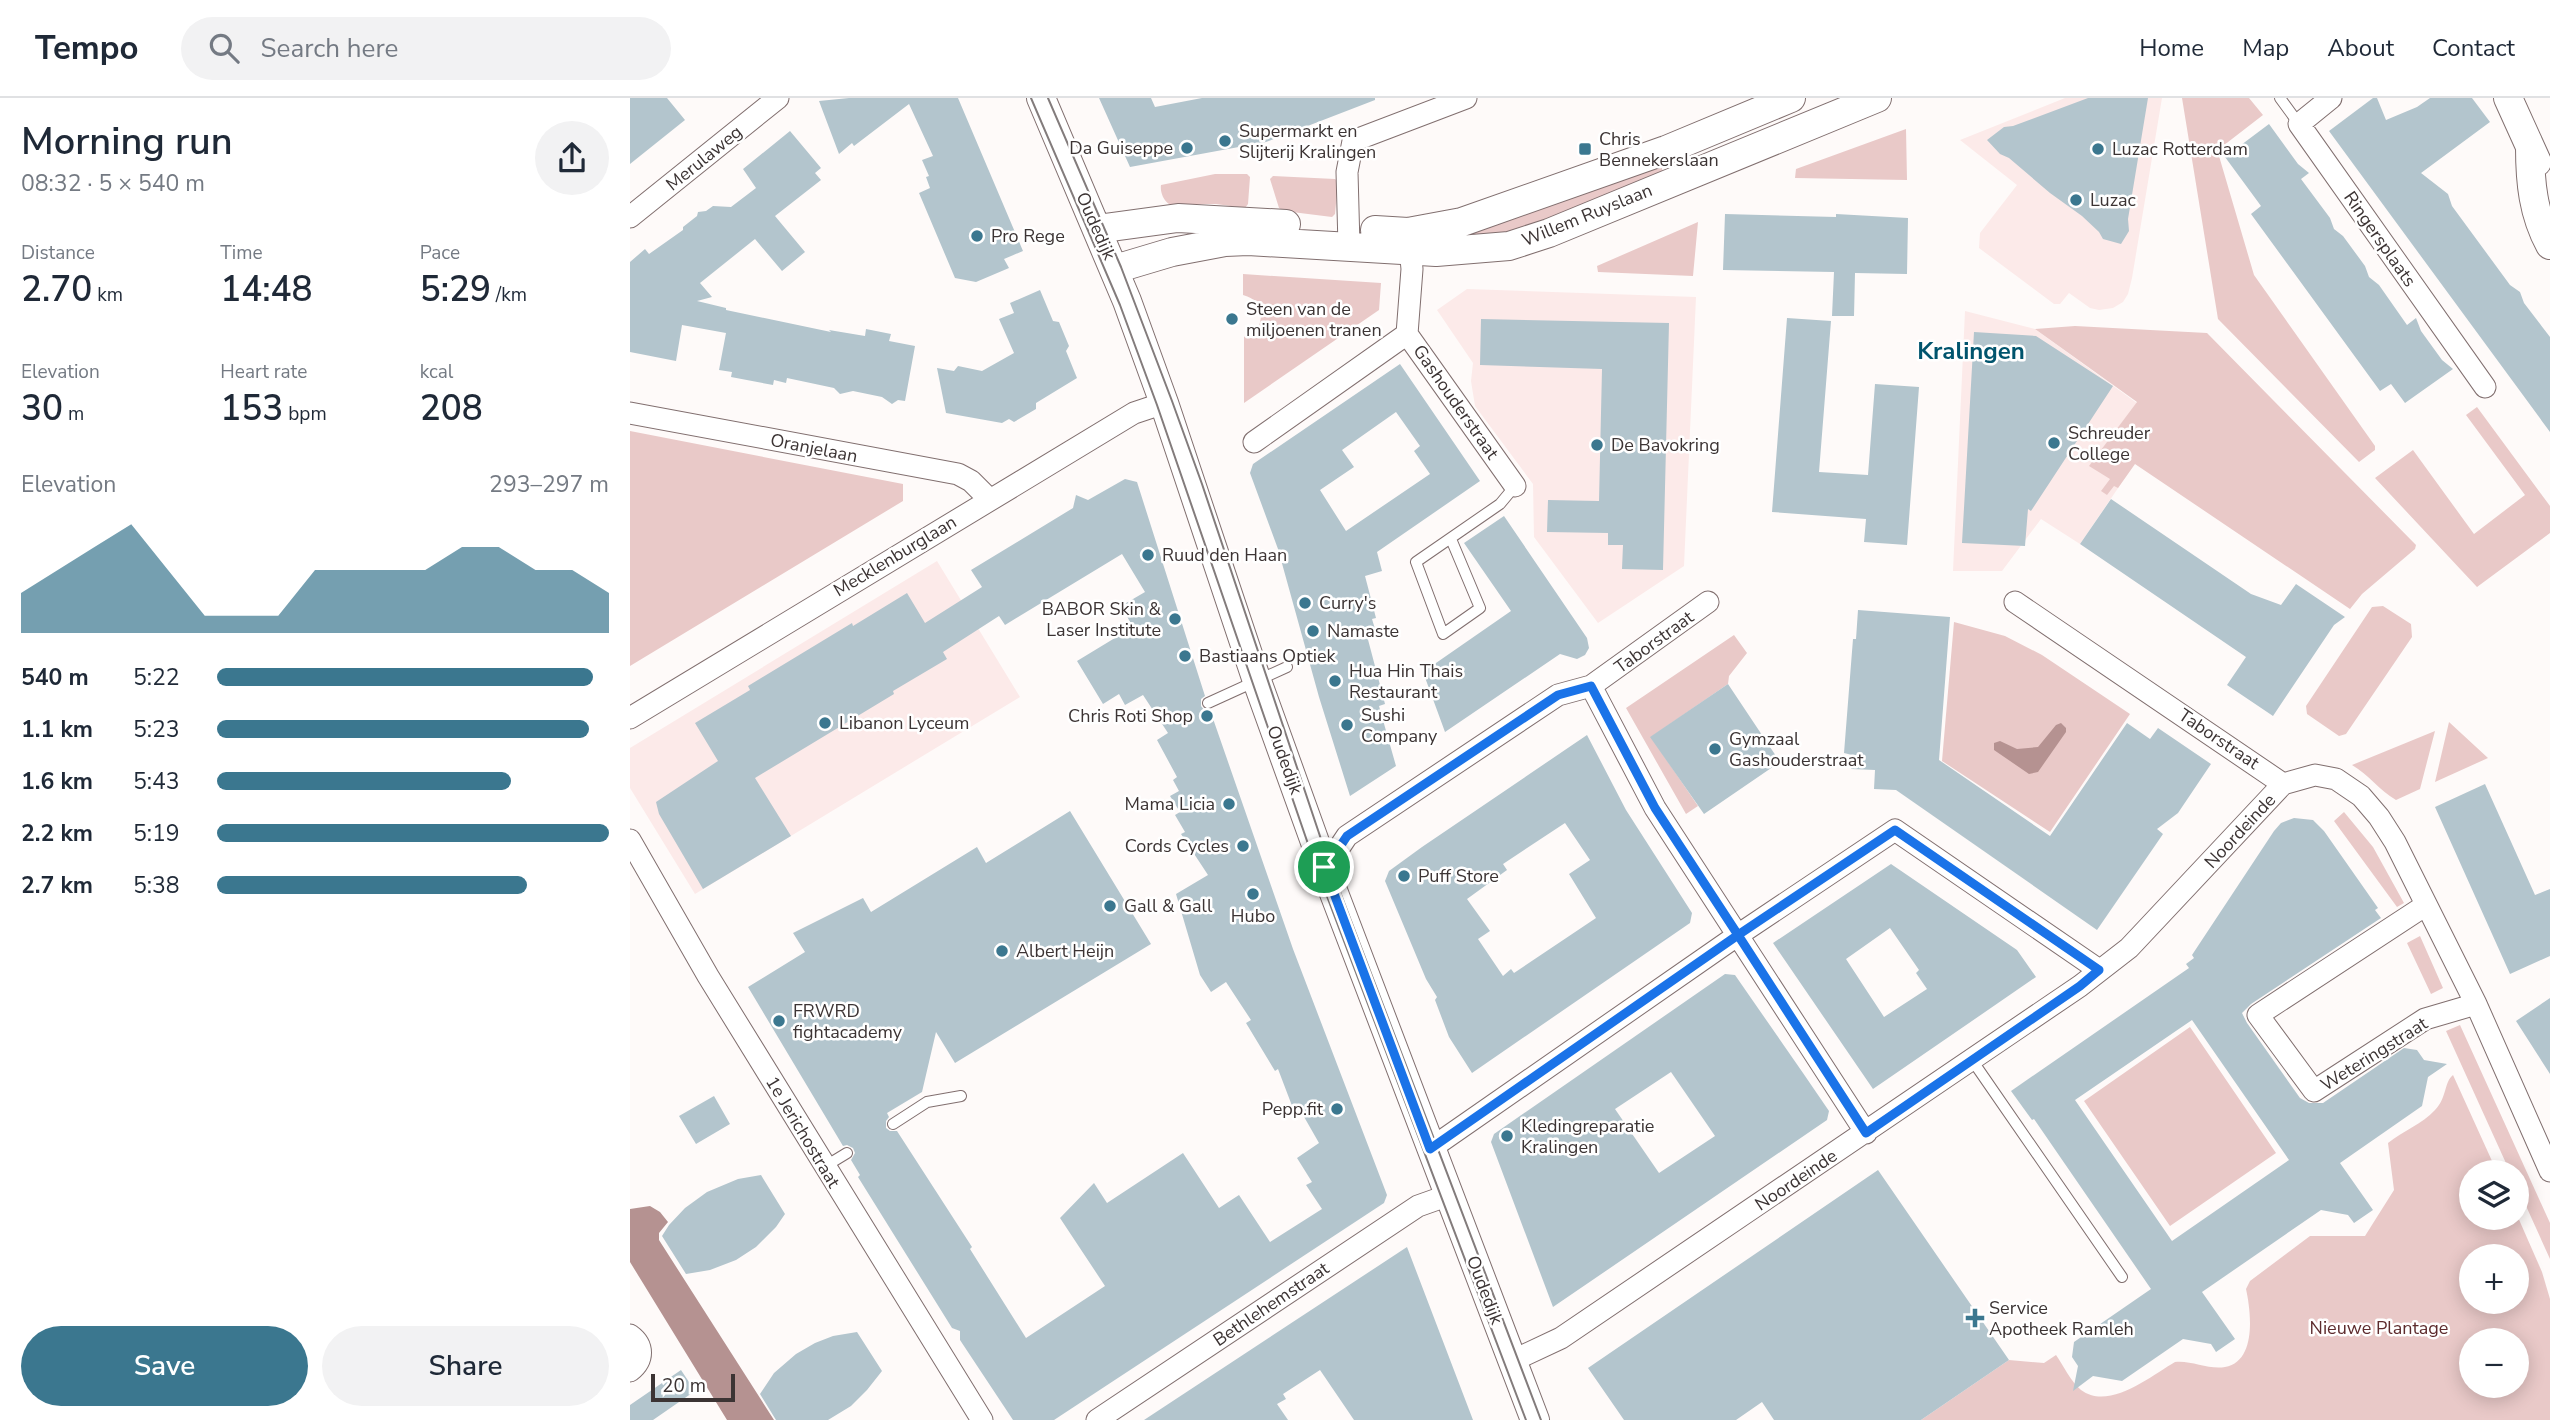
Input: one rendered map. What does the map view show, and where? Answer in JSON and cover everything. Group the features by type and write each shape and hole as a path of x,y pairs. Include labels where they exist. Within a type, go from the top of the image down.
{"street":[{"name":"Merulaweg","path":"630,217 778,98"},
{"name":"Oudedijk","path":"1041,98 1115,269 1324,867 1535,1420"},
{"path":"1349,237 1347,172 1353,141 1466,98"},
{"name":"Willem Ruyslaan","path":"1409,241 1666,150 1791,98"},
{"name":"Willem Ruyslaan","path":"1097,229 1178,218 1409,241 1459,250 1509,246 1877,98"},
{"path":"2299,124 2332,98"},
{"path":"2508,98 2550,190"},
{"name":"Ringersplaats","path":"2299,124 2485,387"},
{"path":"2530,147 2530,179 2539,223 2550,245"},
{"name":"Willem Ruyslaan","path":"1115,269 1172,252 1226,242 1349,237"},
{"name":"Gashouderstraat","path":"1409,241 1412,268 1407,334 1515,486"},
{"path":"1254,442 1407,334"},
{"name":"Mecklenburglaan","path":"630,718 1134,413 1164,403"},
{"name":"Oranjelaan","path":"630,413 958,474 971,481 989,499"},
{"name":"Taborstraat","path":"2015,602 2283,783"},
{"name":"Taborstraat","path":"1324,867 1347,836 1558,695 1591,686 1708,603"},
{"path":"1591,686 1655,808 1866,1133"},
{"path":"2283,783 2315,775 2336,779 2361,796 2395,842 2476,1004 2550,1171"},
{"name":"Noordeinde","path":"1512,1361 1561,1338 2080,986 2129,948 2283,783"},
{"path":"1430,1149 1738,935 1895,830 2099,970"},
{"name":"1e Jerichostraat","path":"630,840 708,976 982,1420"},
{"name":"Weteringstraat","path":"2426,905 2258,1015 2314,1091 2425,1019 2476,1004"},
{"name":"Bethlehemstraat","path":"1097,1420 1418,1206 1449,1195"},
{"path":"630,1335 638,1342 640,1356 638,1363 630,1370"}],"lane":[{"path":"2280,98 2299,124"},
{"path":"1451,539 1480,608 1443,634 1416,562 1500,504 1515,486"},
{"path":"1208,703 1287,667"},
{"path":"1972,1060 2122,1277"},
{"path":"893,1124 927,1101 961,1096"},
{"path":"824,1167 847,1153"}],"shaded area":[{"name":"Luzac","path":"2065,98 2162,98 2132,278 2123,302 2113,308 2090,308 2069,293 2060,304 2054,304 1979,248 1980,233 2017,185 1960,140"},
{"name":"De Bavokring","path":"1467,289 1696,297 1684,566 1598,623 1534,537 1533,484 1475,406 1471,381 1473,363 1437,310"},
{"name":"Schreuder College","path":"1965,311 2035,329 2163,422 2080,544 2041,519 2002,571 1953,571"},
{"name":"Libanon Lyceum","path":"937,561 1020,697 695,894 630,788 630,748"},
{"path":"2061,723 2066,732 2038,772 2029,774 1994,750 1994,743 2000,741 2017,749 2038,747 2056,725"},
{"path":"650,1206 660,1212 668,1222 659,1233 659,1240 774,1420 727,1420 630,1262 630,1209"}],"green space":[{"path":"2182,98 2249,98 2263,115 2219,149 2219,156 2254,275 2375,446 2375,450 2359,462 2218,319"},
{"path":"1906,129 1907,180 1795,178 1796,169"},
{"path":"1659,159 1663,172 1544,221 1496,235 1444,236"},
{"path":"1215,174 1247,174 1250,177 1248,204 1245,208 1216,204 1169,204 1162,195 1161,185"},
{"path":"1273,176 1335,179 1338,182 1335,214 1332,217 1284,211 1279,208 1270,179"},
{"path":"1698,222 1693,276 1598,272 1597,266"},
{"path":"1243,274 1381,283 1379,310 1244,403 1244,337 1258,329 1261,313 1254,300 1243,295"},
{"path":"2075,326 2207,333 2416,545 2415,549 2362,594 2350,609 2135,464 2118,488 2114,486 2107,495 2101,491 2110,479 2089,466 2137,402 2035,329"},
{"path":"2477,407 2550,506 2550,533 2477,587 2375,478 2413,450 2474,534 2525,495 2466,415"},
{"path":"630,431 903,484 903,501 630,666"},
{"path":"2383,606 2411,624 2412,637 2346,734 2339,736 2307,714 2306,706 2372,607"},
{"path":"1954,622 2005,636 2042,655 2130,714 2050,832 1942,761"},
{"path":"1734,635 1747,653 1729,676 1728,684 1651,737 1698,806 1686,814 1626,708"},
{"path":"2449,722 2488,758 2435,782"},
{"path":"2435,731 2420,789 2396,800 2352,765"},
{"path":"2344,812 2373,847 2404,903 2397,907 2334,821"},
{"path":"2420,936 2443,988 2431,994 2407,943"},
{"path":"2460,1025 2521,1160 2505,1160 2446,1031"},
{"path":"2190,1027 2276,1153 2170,1226 2084,1101"},
{"name":"Nieuwe Plantage","path":"2453,1075 2492,1160 2459,1160 2459,1230 2524,1230 2542,1272 2550,1299 2550,1420 1921,1420 2009,1360 2044,1363 2056,1355 2081,1390 2104,1396 2130,1389 2175,1362 2219,1368 2235,1363 2247,1346 2250,1322 2246,1289 2250,1281 2310,1236 2365,1236 2394,1190 2388,1143 2435,1110 2442,1100"},
{"path":"2529,1177 2550,1223 2550,1259 2529,1213"}],"building":[{"path":"630,98 667,98 685,120 630,164"},
{"path":"849,98 958,98 1023,251 1004,259 1009,268 976,282 955,278 919,193 930,188 926,177 929,176 922,160 933,156 909,104 854,146 852,143 839,154 819,101"},
{"path":"1099,98 1151,98 1155,107 1202,98 1375,100 1266,142 1130,167"},
{"path":"2088,98 2148,98 2128,219 2129,231 2121,244 2103,239 2082,216 2009,158 2000,154 1987,140 2004,127"},
{"path":"2373,98 2377,98 2386,120 2417,107 2430,98 2472,98 2490,122 2421,173 2448,194 2452,206 2510,285 2520,292 2524,303 2550,337 2550,432 2329,131"},
{"path":"2269,124 2298,164 2309,173 2301,179 2330,218 2334,229 2343,236 2365,266 2369,277 2379,285 2407,325 2416,318 2421,331 2442,360 2453,369 2405,403 2391,384 2380,391 2251,214 2261,206 2225,157"},
{"path":"790,131 821,168 815,173 821,180 775,216 805,252 782,271 755,239 700,283 712,297 697,301 726,310 831,332 829,330 865,336 866,329 891,334 889,341 915,346 905,401 898,400 892,404 882,397 853,391 840,394 834,388 787,378 786,383 774,380 773,385 731,377 732,372 719,370 726,333 682,325 676,361 630,352 630,262 645,249 649,254 683,230 698,212 713,206 731,207 756,188 743,169"},
{"path":"1725,214 1836,217 1836,214 1908,218 1907,274 1855,273 1854,316 1832,316 1834,272 1723,270"},
{"path":"1040,290 1053,321 1059,322 1069,346 1066,351 1077,378 1036,403 1036,409 1014,422 1009,419 1002,423 946,413 937,368 954,371 958,366 982,371 1014,353 999,319 1014,313 1010,303"},
{"path":"1787,318 1831,321 1819,472 1868,475 1875,384 1919,387 1907,545 1864,542 1866,519 1772,512"},
{"path":"1481,319 1669,323 1663,570 1622,569 1623,545 1608,545 1608,533 1547,532 1548,500 1599,501 1602,369 1480,365"},
{"path":"1974,332 2036,336 2113,386 2031,511 2028,509 2025,546 1962,543"},
{"path":"1400,364 1480,481 1377,552 1382,571 1365,576 1376,618 1372,619 1375,629 1366,632 1385,704 1379,706 1396,766 1350,796 1278,549 1250,473 1253,464","holes":["1396,412 1420,446 1414,451 1430,474 1346,531 1320,490 1354,467 1342,450"]},
{"path":"1125,479 1137,482 1205,696 1201,699 1201,706 1204,710 1210,710 1293,949 1387,1195 1384,1203 1054,1420 1013,1420 960,1340 960,1331 952,1328 858,1177 860,1175 851,1160 855,1153 853,1148 843,1146 748,987 805,952 793,933 863,898 871,912 977,847 986,863 1070,811 1151,944 955,1063 936,1032 922,1092 887,1113 889,1117 886,1128 897,1131 972,1247 970,1249 1026,1338 1105,1286 1060,1218 1094,1183 1107,1203 1183,1153 1219,1208 1239,1195 1270,1242 1322,1209 1306,1185 1312,1182 1297,1158 1319,1143 1299,1108 1294,1111 1278,1069 1275,1071 1246,1023 1251,1020 1226,982 1211,992 1200,975 1176,894 1208,875 1181,834 1185,832 1175,815 1180,812 1170,796 1179,791 1173,780 1177,777 1157,740 1168,733 1143,695 1125,705 1119,694 1103,704 1077,661 1133,627 1121,606 1145,592 1122,554 1005,625 999,616 943,652 947,659 755,778 791,836 703,889 659,814 656,802 718,761 695,723 750,690 748,686 907,593 925,623 982,587 971,570 1073,508 1076,495 1088,500"},
{"path":"2111,499 2251,594 2281,605 2296,584 2345,617 2334,625 2273,716 2227,685 2246,657 2080,544"},
{"path":"1504,516 1587,638 1589,648 1585,655 1577,659 1560,654 1445,732 1423,672 1511,611 1464,543"},
{"path":"1858,610 1950,617 1939,760 2050,836 2127,723 2150,739 2158,728 2211,764 2178,813 2157,829 2163,834 2097,930 1896,790 1874,789 1875,770 1851,769 1852,755 1844,753 1853,639 1856,639"},
{"name":"Gymzaal Gashouderstraat","path":"1728,684 1780,762 1704,814 1650,737"},
{"path":"1587,735 1626,810 1692,913 1690,923 1472,1073 1449,1037 1435,1000 1437,997 1426,979 1385,881 1389,871","holes":["1565,823 1590,860 1569,874 1596,918 1514,973 1511,969 1503,976 1478,939 1490,931 1467,899 1507,870 1503,864"]},
{"path":"2485,784 2535,895 2550,889 2550,956 2510,974 2435,807"},
{"path":"2294,818 2313,820 2324,831 2378,908 2375,910 2381,918 2251,1004 2242,1013 2247,1023 2300,1098 2309,1103 2323,1103 2404,1048 2417,1050 2424,1060 2447,1064 2428,1077 2422,1106 2340,1163 2373,1210 2354,1223 2348,1215 2321,1210 2202,1292 2235,1339 2216,1352 2211,1344 2183,1339 2122,1381 2093,1376 2073,1391 2078,1366 2072,1357 2074,1342 2151,1289 2034,1119 2032,1120 2011,1091 2189,968 2186,964 2194,958 2192,955 2281,823","holes":["2192,1020 2289,1160 2172,1241 2075,1100"]},
{"path":"1891,864 2017,950 2036,977 1873,1089 1773,943","holes":["1890,928 1919,970 1916,973 1927,989 1884,1017 1846,959"]},
{"path":"1725,974 1735,975 1829,1111 1827,1120 1553,1307 1491,1142 1494,1134","holes":["1671,1072 1715,1136 1659,1173 1615,1109"]},
{"path":"2550,998 2550,1074 2516,1021"},
{"path":"714,1096 730,1124 696,1144 679,1116"},
{"path":"1878,1170 2009,1360 1921,1420 1774,1420 1762,1402 1736,1420 1624,1420 1588,1368"},
{"path":"761,1175 785,1214 776,1227 756,1247 736,1260 710,1270 686,1274 662,1236 669,1225 685,1208 707,1192 738,1179"},
{"path":"1407,1247 1473,1420 1354,1420 1320,1370 1283,1394 1286,1399 1277,1404 1288,1420 1144,1420"},
{"path":"857,1332 882,1371 867,1390 851,1406 828,1420 776,1420 760,1394 774,1373 796,1354 815,1343 833,1336"},
{"path":"681,1370 695,1391 653,1420 630,1420 630,1405"}],"tram line":[{"path":"1031,98 1120,305 1317,870 1526,1420"},
{"path":"1048,98 1121,267 1172,401 1329,863 1541,1420"}],"place":[{"name":"Supermarkt en Slijterij Kralingen","path":"1225,141"},
{"name":"Da Guiseppe","path":"1187,148"},
{"name":"Chris Bennekerslaan","path":"1585,149"},
{"name":"Luzac Rotterdam","path":"2098,149"},
{"name":"Luzac","path":"2076,200"},
{"name":"Pro Rege","path":"977,236"},
{"name":"Steen van de miljoenen tranen","path":"1232,319"},
{"name":"Schreuder College","path":"2054,443"},
{"name":"De Bavokring","path":"1597,445"},
{"name":"Ruud den Haan","path":"1148,555"},
{"name":"Curry's","path":"1305,603"},
{"name":"BABOR Skin & Laser Institute","path":"1175,619"},
{"name":"Namaste","path":"1313,631"},
{"name":"Bastiaans Optiek","path":"1185,656"},
{"name":"Hua Hin Thais Restaurant","path":"1335,681"},
{"name":"Chris Roti Shop","path":"1207,716"},
{"name":"Libanon Lyceum","path":"825,723"},
{"name":"Sushi Company","path":"1347,725"},
{"name":"Gymzaal Gashouderstraat","path":"1715,749"},
{"name":"Mama Licia","path":"1229,804"},
{"name":"Cords Cycles","path":"1243,846"},
{"name":"Puff Store","path":"1404,876"},
{"name":"Hubo","path":"1253,894"},
{"name":"Gall & Gall","path":"1110,906"},
{"name":"Albert Heijn","path":"1002,951"},
{"name":"FRWRD fightacademy","path":"779,1021"},
{"name":"Pepp.fit","path":"1337,1109"},
{"name":"Kledingreparatie Kralingen","path":"1507,1136"},
{"name":"Service Apotheek Ramleh","path":"1975,1318"}],"district":[{"name":"Kralingen","path":"1971,351"}],"route":[{"path":"1324,867 1347,836 1558,695 1591,686 1655,808 1738,935 1895,830 2099,970 2080,986 1866,1133 1738,935 1430,1149 1324,867"}]}
